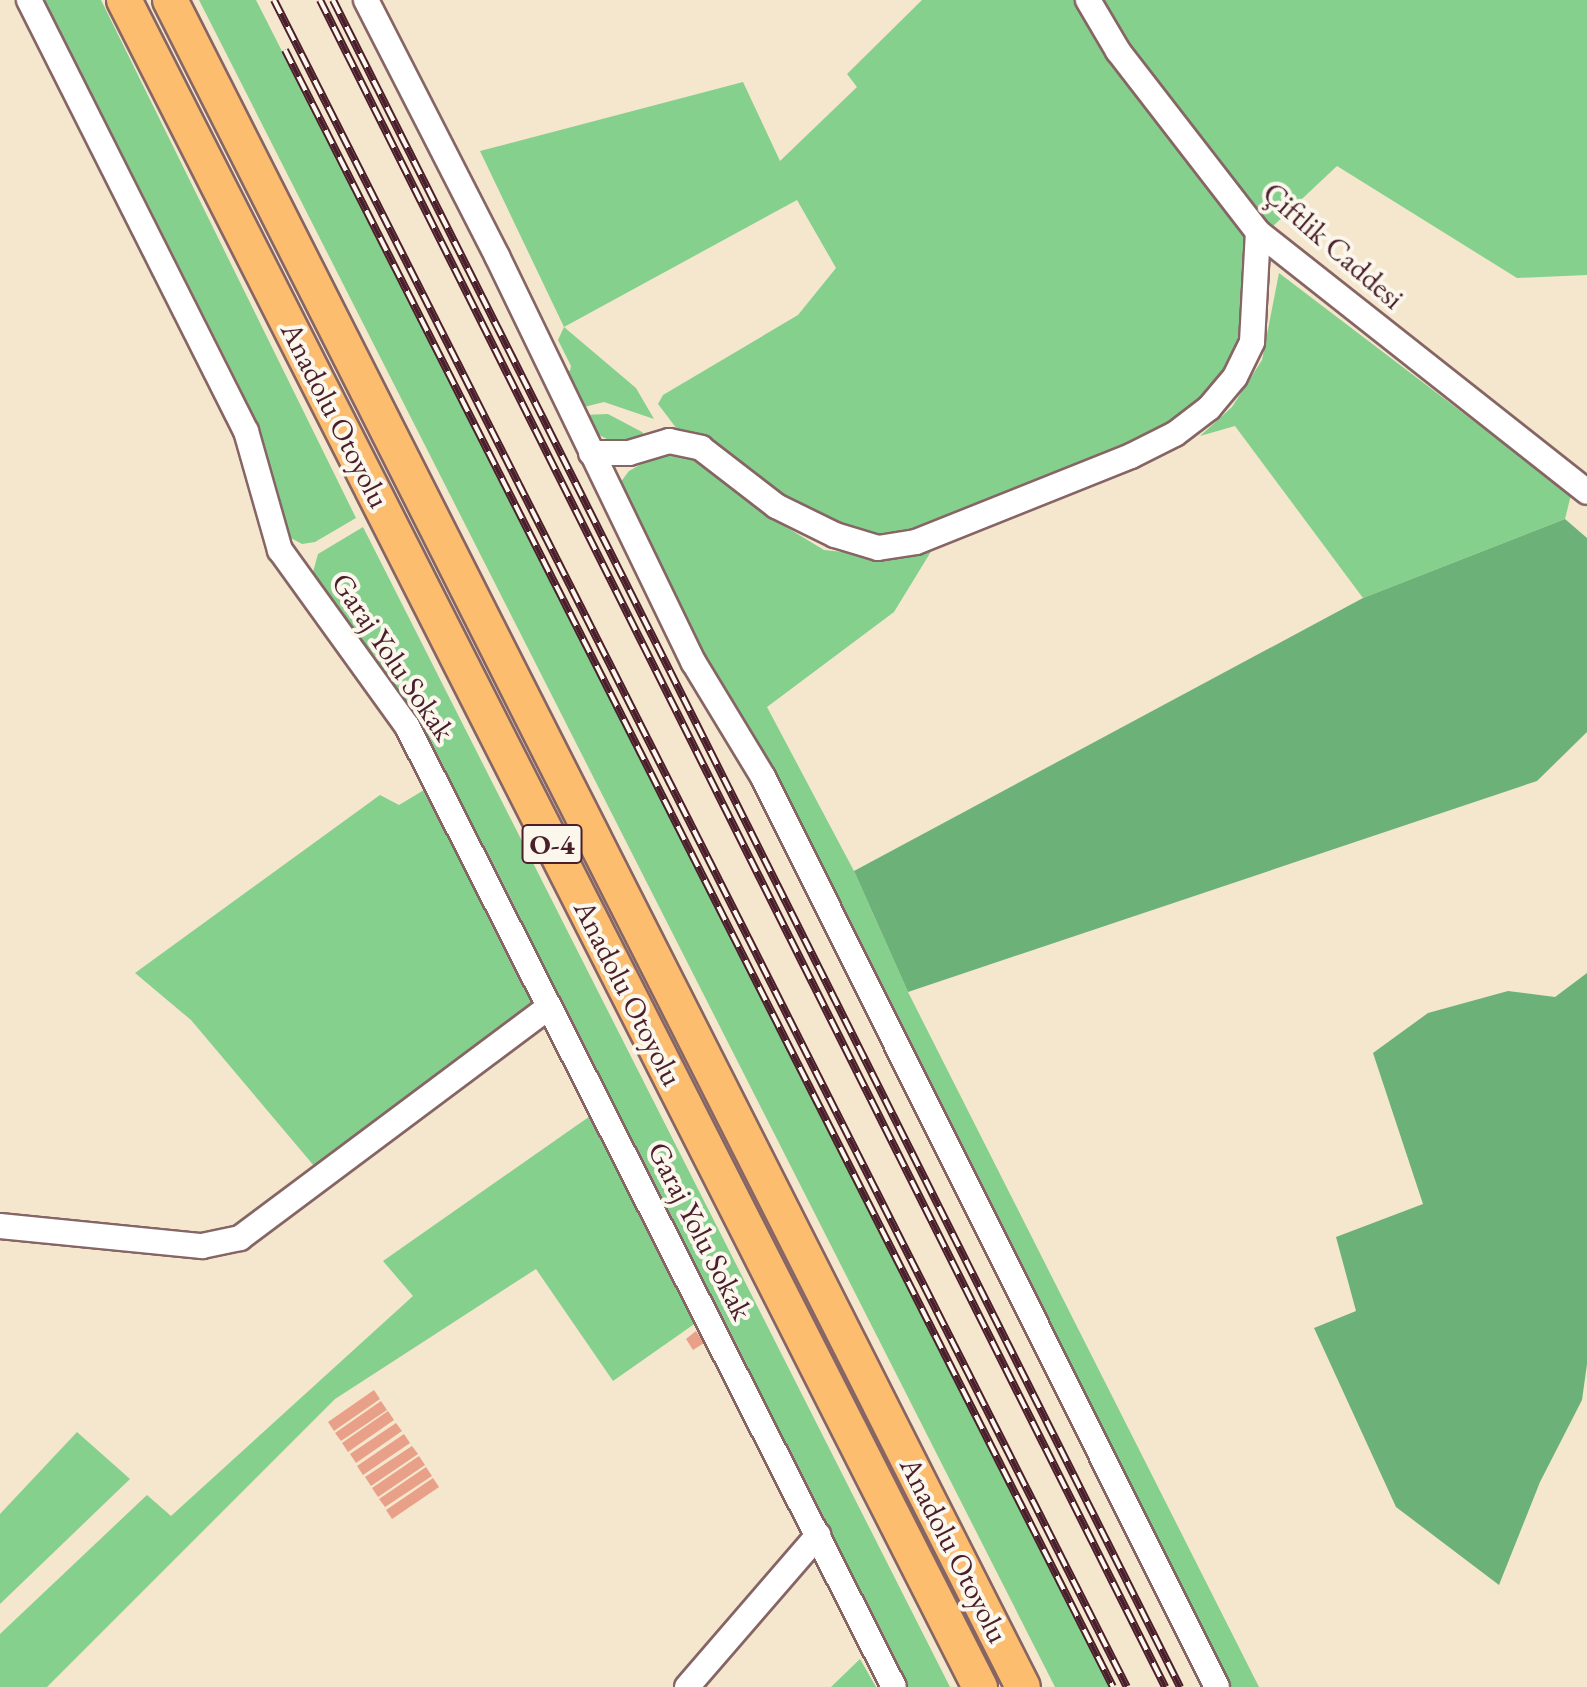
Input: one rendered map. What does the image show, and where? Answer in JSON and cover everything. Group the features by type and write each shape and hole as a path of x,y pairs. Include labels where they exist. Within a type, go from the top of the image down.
{"highway":[{"name":"Anadolu Otoyolu","path":"124,0 980,1687"},
{"name":"Anadolu Otoyolu","path":"170,0 1023,1687"}],"street":[{"name":"Garaj Yolu Sokak","path":"29,0 246,431 280,550 407,726 894,1687"},
{"path":"366,0 694,663 763,777 1217,1687"},
{"name":"Çiftlik Caddesi","path":"1088,0 1118,51 1258,232 1587,492"},
{"path":"591,453 629,453 669,441 701,448 776,506 835,535 878,548 916,542 1131,456 1175,434 1209,408 1235,377 1252,342 1258,232"},
{"path":"0,1226 202,1246 240,1238 548,1008"},
{"path":"687,1687 818,1535"}],"green space":[{"path":"45,0 101,0 356,518 315,542 302,544 289,537 242,391"},
{"path":"199,0 256,0 1113,1687 1055,1687"},
{"path":"922,0 1079,0 1112,65 1244,236 1250,281 1245,352 1181,423 920,529 878,540 841,531 792,502 695,434 677,429 658,404 663,395 798,315 836,268 797,200 564,327 480,151 743,82 780,161 857,87 847,74"},
{"path":"1101,0 1587,0 1587,275 1517,278 1337,166 1271,228 1234,194"},
{"path":"1279,273 1571,495 1565,519 1363,598 1235,426 1200,436 1232,407 1262,360"},
{"path":"564,327 636,388 654,419 604,402 576,409 562,367 570,371 571,366 558,340"},
{"path":"608,414 642,432 648,441 613,442 585,428 583,415"},
{"path":"670,448 702,464 761,512 824,550 872,555 932,550 894,612 767,707 854,871 908,992 1259,1687 1224,1687 778,789 775,768 729,715 617,487 629,471"},
{"path":"1565,519 1587,538 1587,732 1537,781 908,992 854,871 1363,598"},
{"path":"363,527 950,1687 899,1687 376,657 317,590 313,572 318,554"},
{"path":"424,790 512,947 535,1001 539,1026 331,1186 191,1020 135,973 380,795 399,805"},
{"path":"1587,973 1587,1364 1582,1400 1540,1482 1499,1585 1396,1507 1314,1328 1356,1311 1336,1237 1423,1204 1373,1053 1428,1013 1508,991 1555,997"},
{"path":"593,1114 700,1320 613,1381 536,1269 335,1399 47,1687 0,1687 0,1634 147,1495 171,1516 413,1296 383,1261"},
{"path":"77,1432 130,1479 0,1604 0,1514"},
{"path":"860,1659 876,1687 831,1687"}],"building":[{"path":"696,1331 704,1343 693,1350 686,1339"},
{"path":"374,1390 380,1399 334,1431 328,1422"},
{"path":"381,1401 387,1410 341,1441 335,1433"},
{"path":"388,1411 394,1420 348,1452 342,1443"},
{"path":"396,1423 402,1431 356,1463 350,1454"},
{"path":"404,1434 410,1443 363,1475 357,1466"},
{"path":"412,1446 418,1454 371,1486 365,1477"},
{"path":"419,1456 425,1465 378,1497 372,1488"},
{"path":"426,1467 432,1476 385,1507 379,1499"},
{"path":"433,1478 439,1487 392,1519 386,1510"}],"railway":[{"path":"274,0 1127,1687"},
{"path":"320,0 1165,1687"},
{"path":"333,0 1180,1687"},
{"path":"285,50 1113,1687"}]}
